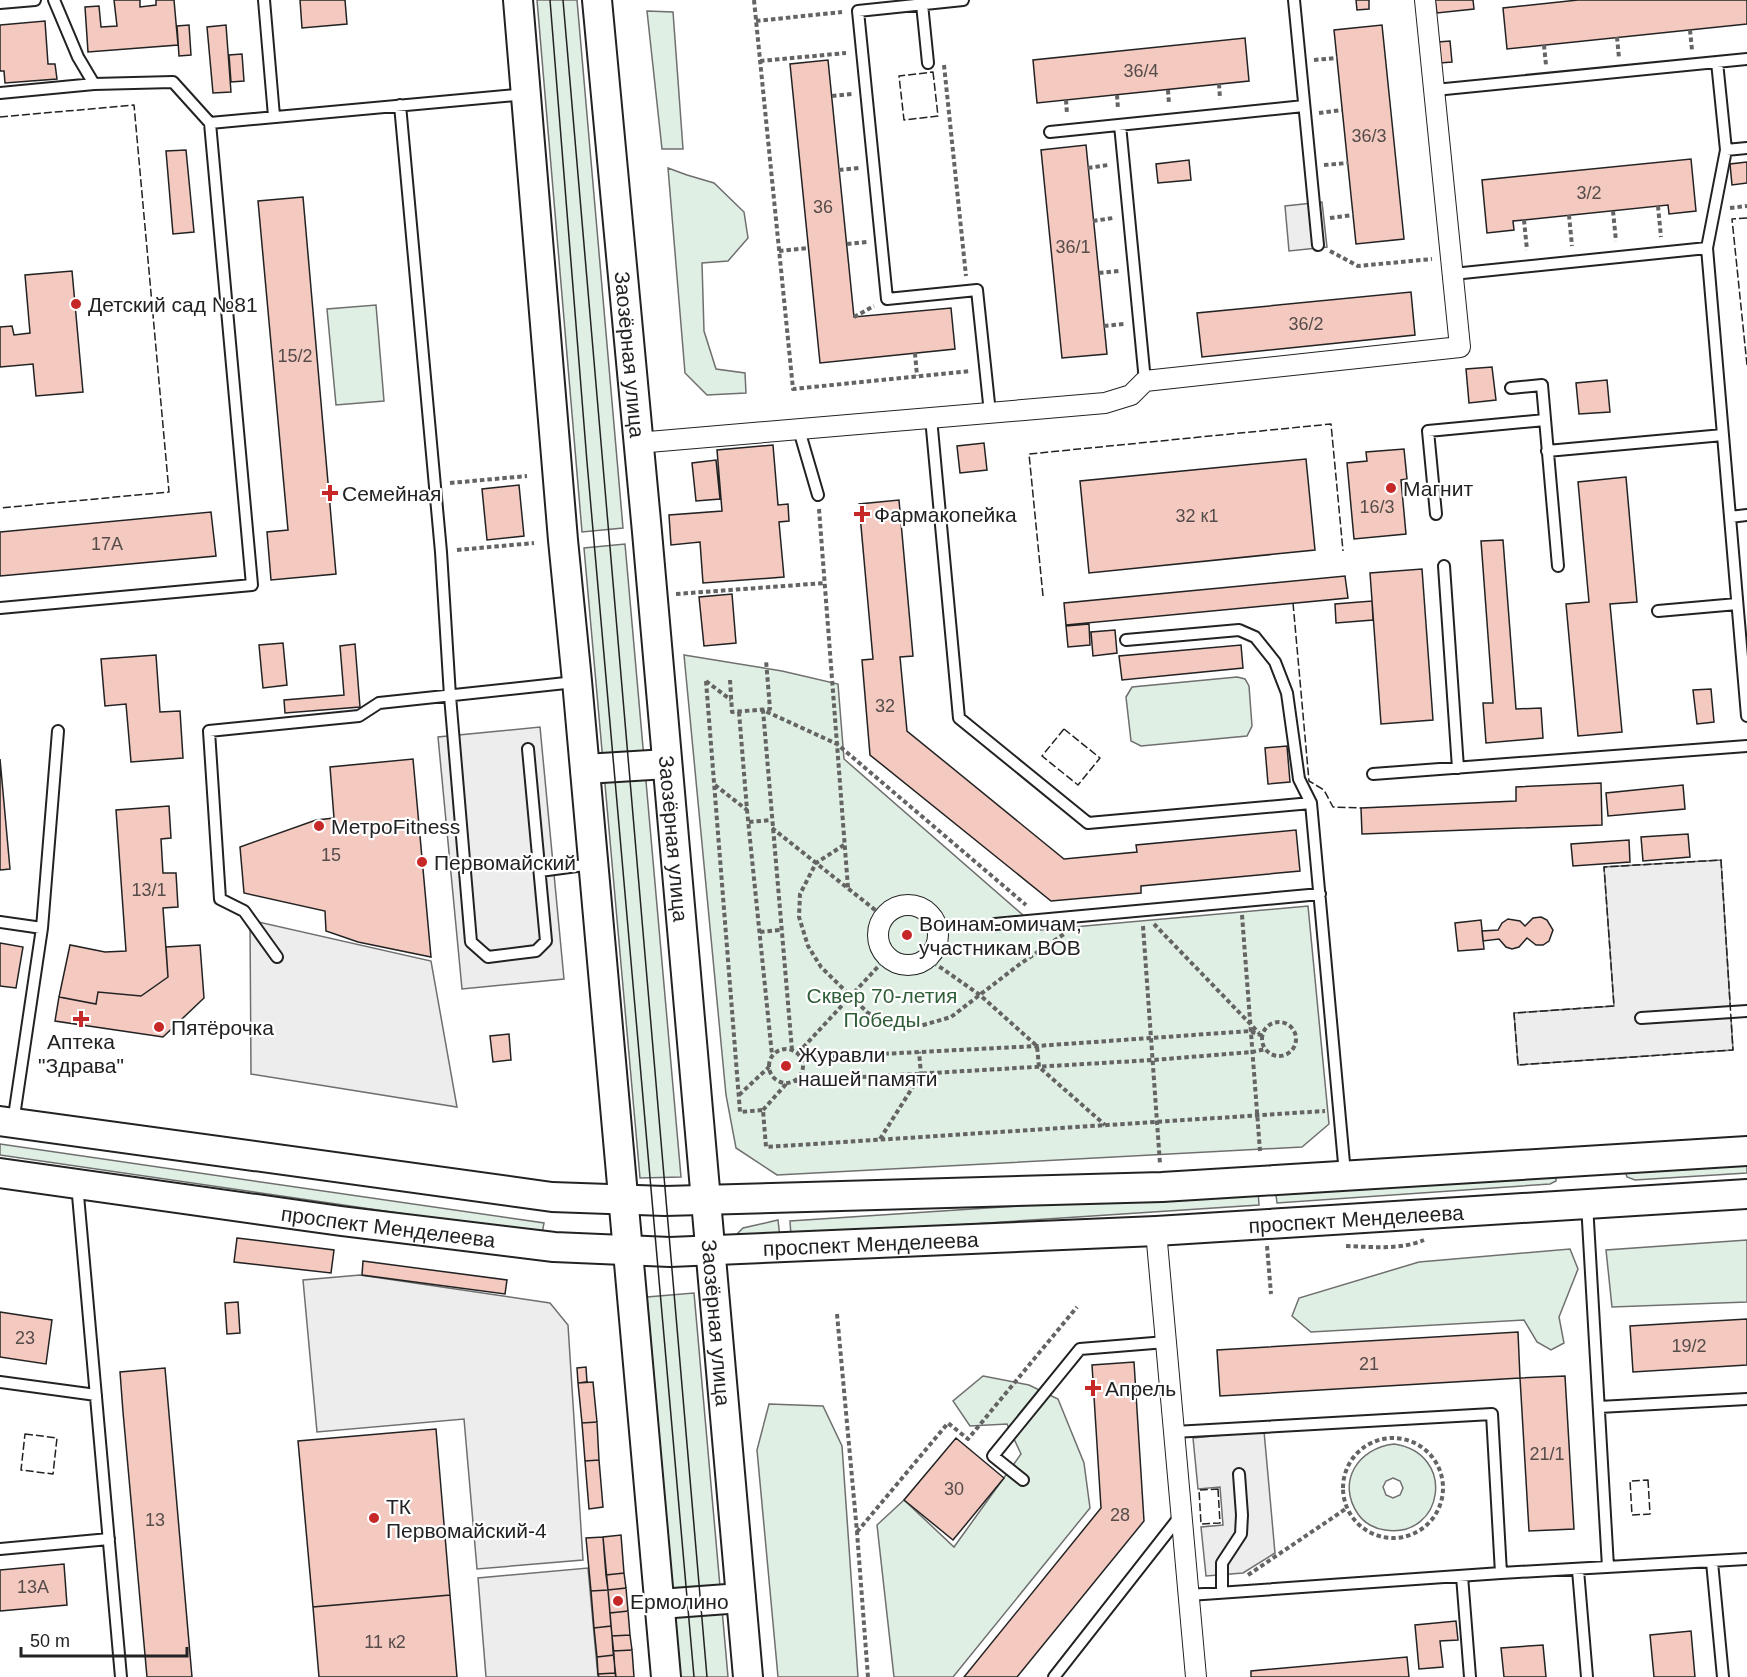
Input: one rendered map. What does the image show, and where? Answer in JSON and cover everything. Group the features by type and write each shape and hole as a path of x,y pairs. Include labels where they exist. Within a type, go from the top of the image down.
{"main road":[{"path":"518,0 562,540 577,681 666,1677"},
{"name":"Заозёрная улица","path":"597,0 748,1677"},
{"path":"585,769 667,764"},
{"name":"проспект Менделеева","path":"7,1122 552,1197 623,1200 1162,1187 1747,1151"},
{"path":"1585,1162 1587,1204"},
{"name":"проспект Менделеева","path":"0,1173 376,1225 554,1247 627,1251 710,1251 1156,1232 1747,1194"},
{"path":"660,1604 741,1598"}],"street":[{"path":"637,443 1106,403 1131,396 1145,381 1460,347 1425,0"},
{"path":"911,905 929,914 935,922 938,941 927,958 911,965 894,962 887,957 882,950 878,933 884,917 901,906 911,905"},
{"path":"1156,1232 1196,1677"}],"lane":[{"path":"0,3 35,0"},
{"path":"54,0 78,57 94,84"},
{"path":"264,0 274,116"},
{"path":"963,0 858,11 887,300 977,290 990,413"},
{"path":"1294,0 1318,245"},
{"path":"922,4 928,63"},
{"path":"1435,90 1747,59"},
{"path":"1717,62 1726,150 1707,248 1747,716"},
{"path":"0,93 94,84 173,82 210,123 252,585 0,608"},
{"path":"210,123 526,94"},
{"path":"400,105 441,552 450,696 471,942 488,957 537,951 546,941 528,749"},
{"path":"1050,132 1304,106"},
{"path":"1120,125 1145,381"},
{"path":"1726,150 1747,148"},
{"path":"1452,265 1707,248"},
{"path":"1511,388 1542,385 1558,566"},
{"path":"931,418 959,718 1088,823 1311,802"},
{"path":"1436,514 1428,430 1545,420"},
{"path":"800,430 818,495"},
{"path":"1548,451 1723,435"},
{"path":"1730,517 1747,515"},
{"path":"1444,566 1458,768"},
{"path":"1658,611 1737,604"},
{"path":"1126,640 1239,630 1255,637 1275,662 1287,693 1299,779 1311,802 1345,1176"},
{"path":"277,957 244,911 220,899 209,731 359,716 379,703 577,681"},
{"path":"7,1122 42,928 58,731"},
{"path":"1373,774 1747,746"},
{"path":"540,871 592,864"},
{"path":"995,924 1320,894"},
{"path":"0,922 42,928"},
{"path":"1641,1018 1747,1011"},
{"path":"77,1183 121,1677"},
{"path":"1587,1204 1608,1567"},
{"path":"1023,1480 993,1456 1080,1349 1166,1342"},
{"path":"0,1382 96,1395"},
{"path":"1599,1407 1747,1399"},
{"path":"1174,1432 1492,1414 1502,1573"},
{"path":"1222,1592 1222,1563 1241,1534 1239,1474"},
{"path":"1054,1677 1181,1515"},
{"path":"0,1549 109,1539"},
{"path":"1189,1595 1502,1573 1747,1559"},
{"path":"1712,1562 1723,1677"},
{"path":"1578,1570 1587,1677"},
{"path":"1462,1576 1470,1677"}],"path":[{"path":"754,0 793,389 985,369"},
{"path":"756,21 858,11"},
{"path":"760,61 862,51"},
{"path":"944,60 967,291"},
{"path":"1310,166 1348,163"},
{"path":"1658,206 1660,230"},
{"path":"1613,211 1616,234"},
{"path":"1316,219 1353,215"},
{"path":"1569,215 1571,239"},
{"path":"1524,220 1527,243"},
{"path":"1318,245 1358,266 1452,265"},
{"path":"779,251 808,248"},
{"path":"854,318 887,300"},
{"path":"915,353 917,376"},
{"path":"435,485 527,476"},
{"path":"818,495 848,888"},
{"path":"441,552 534,543"},
{"path":"673,584 674,594 825,583"},
{"path":"730,680 732,712 770,709 766,660"},
{"path":"731,700 706,681 740,1112 763,1110 788,1083"},
{"path":"763,710 837,744 1043,920"},
{"path":"763,710 792,1050"},
{"path":"739,1095 769,1067 772,1055 747,810 740,712"},
{"path":"715,784 747,810"},
{"path":"749,822 771,820"},
{"path":"772,828 884,917"},
{"path":"844,845 816,862 800,894 799,917 808,946 821,967 849,997 868,1013 888,1025 920,1026 951,1017 1020,964 1062,936 1081,916"},
{"path":"1241,901 1260,1151"},
{"path":"1141,910 1263,1036"},
{"path":"1141,910 1162,1187"},
{"path":"760,932 780,930"},
{"path":"795,1081 802,1072 800,1056 849,997 887,957"},
{"path":"927,958 980,995 1036,1046 1039,1067 1105,1125"},
{"path":"1279,1022 1289,1025 1295,1035 1294,1046 1287,1054 1275,1055 1263,1045 1263,1036 1268,1026 1279,1022"},
{"path":"772,1055 783,1049 792,1050 800,1056 1036,1046 1250,1032 1263,1036"},
{"path":"769,1067 777,1080 788,1083 1153,1060 1266,1049"},
{"path":"880,1140 921,1074 919,1052"},
{"path":"763,1110 766,1147 1339,1110"},
{"path":"858,1532 948,1423 968,1439 1077,1306"},
{"path":"837,1314 858,1532 868,1677"},
{"path":"1388,1438 1407,1440 1424,1449 1437,1464 1442,1476 1441,1502 1436,1514 1417,1532 1398,1538 1379,1536 1367,1531 1356,1522 1347,1508 1343,1487 1345,1474 1358,1451 1369,1444 1388,1438"},
{"path":"1222,1592 1347,1508"}],"green space":[{"path":"537,0 577,0 623,528 582,532"},
{"path":"647,11 673,12 683,149 662,149"},
{"path":"668,168 714,183 744,212 748,238 728,261 702,263 704,331 716,369 745,373 746,393 707,395 685,373"},
{"path":"376,305 384,401 336,405 327,309"},
{"path":"625,544 681,1177 640,1178 584,548"},
{"name":"Сквер 70-летия Победы","path":"684,655 782,671 838,684 844,759 1040,930 1308,906 1329,1124 1302,1147 777,1175 736,1148 726,1095"},
{"path":"1237,677 1245,679 1249,686 1252,726 1247,736 1141,746 1131,741 1126,697 1132,687"},
{"path":"0,1144 544,1223 542,1234 0,1155"},
{"path":"1747,1158 1747,1173 1635,1180 1627,1177 1625,1171"},
{"path":"1556,1176 1556,1181 1550,1184 1277,1203 1275,1187"},
{"path":"1258,1190 1259,1205 791,1236 790,1221"},
{"path":"778,1220 780,1238 738,1238 737,1234 743,1228"},
{"path":"1747,1240 1747,1302 1612,1307 1606,1250"},
{"path":"1570,1249 1578,1269 1559,1317 1564,1343 1551,1350 1537,1342 1524,1320 1311,1332 1292,1316 1299,1298 1419,1262"},
{"path":"694,1293 728,1677 680,1677 647,1297"},
{"path":"983,1376 1029,1385 1058,1399 1084,1463 1090,1508 953,1677 894,1677 877,1525 904,1500 954,1547 1021,1454 1007,1424 970,1426 953,1401"},
{"path":"769,1404 823,1406 842,1446 858,1677 778,1677 757,1450"},
{"path":"1394,1444 1414,1451 1427,1462 1434,1478 1435,1494 1430,1509 1420,1522 1405,1529 1385,1530 1374,1527 1360,1517 1352,1502 1349,1490 1354,1469 1361,1459 1381,1447","holes":["1393,1478 1400,1481 1403,1488 1400,1495 1393,1498 1386,1495 1383,1487 1386,1481"]}],"shaded area":[{"path":"1322,202 1327,247 1289,251 1285,206"},
{"path":"540,727 564,979 462,989 438,737"},
{"path":"1721,860 1733,1050 1518,1065 1514,1013 1614,1006 1604,867"},
{"path":"250,920 431,961 457,1107 251,1074"},
{"path":"360,1275 550,1303 568,1325 583,1560 477,1569 464,1419 317,1432 303,1280"},
{"path":"1264,1431 1275,1553 1243,1573 1206,1576 1201,1527 1223,1525 1220,1487 1198,1489 1193,1438"},
{"path":"588,1568 598,1677 486,1677 478,1578"}],"building":[{"path":"114,0 140,0 140,7 156,5 156,0 174,0 178,45 88,52 85,7 99,6 101,27 117,26"},
{"path":"300,0 345,0 347,24 302,28"},
{"path":"1356,0 1369,0 1369,9 1357,10"},
{"path":"1435,0 1473,0 1474,9 1437,13"},
{"path":"1578,0 1747,0 1747,24 1507,49 1503,8"},
{"path":"45,21 48,64 55,64 57,79 5,83 4,71 0,71 0,25"},
{"path":"189,25 191,55 179,56 177,26"},
{"path":"226,25 231,92 213,93 207,27"},
{"path":"1382,25 1404,239 1356,244 1334,30"},
{"path":"1245,38 1249,81 1037,103 1033,60"},
{"path":"1450,41 1452,62 1440,63 1438,42"},
{"path":"242,54 244,81 231,82 229,55"},
{"path":"828,60 854,317 951,308 955,349 820,363 790,64"},
{"path":"1086,145 1107,354 1062,358 1041,150"},
{"path":"186,150 194,232 173,234 166,151"},
{"path":"1691,159 1696,211 1669,214 1668,205 1513,221 1514,230 1487,233 1482,180"},
{"path":"1189,160 1191,180 1158,183 1156,164"},
{"path":"1747,162 1747,183 1732,185 1730,164"},
{"path":"303,197 336,574 271,580 267,532 288,530 258,201"},
{"path":"72,271 83,392 36,396 33,364 0,367 0,327 12,326 14,335 30,333 25,275"},
{"path":"1411,292 1415,335 1202,357 1197,313"},
{"path":"1492,367 1496,400 1469,403 1466,369"},
{"path":"1607,380 1610,412 1579,414 1576,383"},
{"path":"984,443 987,470 960,473 957,446"},
{"path":"773,445 778,505 788,504 789,521 779,522 784,577 703,583 700,542 671,545 669,515 722,511 717,450"},
{"path":"1404,449 1407,479 1401,480 1406,534 1354,539 1347,463 1367,461 1366,452"},
{"path":"1306,459 1315,550 1089,573 1080,481"},
{"path":"716,460 720,499 696,501 692,463"},
{"path":"1626,477 1637,602 1610,604 1622,732 1578,736 1566,604 1589,602 1578,482"},
{"path":"519,485 524,536 487,540 482,489"},
{"path":"899,500 913,656 900,657 907,731 1064,859 1137,852 1136,845 1296,830 1300,871 1141,886 1141,893 1051,901 870,755 862,660 873,659 859,504"},
{"path":"211,512 216,556 0,576 0,532"},
{"path":"1503,540 1516,709 1541,708 1543,738 1486,743 1483,703 1493,703 1481,541"},
{"path":"1422,569 1433,720 1381,724 1370,573"},
{"path":"1345,576 1348,598 1066,625 1064,603"},
{"path":"732,594 736,643 704,646 699,597"},
{"path":"1372,601 1373,620 1336,623 1335,604"},
{"path":"1089,624 1090,645 1068,647 1066,626"},
{"path":"1115,630 1117,653 1093,656 1091,632"},
{"path":"283,643 287,685 263,688 259,645"},
{"path":"355,644 360,707 285,713 284,700 344,695 340,646"},
{"path":"1241,645 1243,668 1122,680 1119,656"},
{"path":"156,655 160,712 180,711 183,758 131,762 126,704 105,706 101,659"},
{"path":"1711,689 1714,722 1697,724 1693,690"},
{"path":"1287,746 1290,782 1268,784 1265,748"},
{"path":"0,759 10,869 0,870"},
{"path":"413,759 431,957 358,942 326,931 325,911 244,893 240,847 316,820 334,818 330,767"},
{"path":"1601,783 1602,825 1362,834 1361,808 1516,801 1516,787"},
{"path":"1683,785 1685,809 1608,816 1606,793"},
{"path":"169,806 171,838 161,839 163,873 176,873 178,907 163,908 168,977 141,996 98,992 96,1004 59,997 70,945 105,952 126,951 116,810"},
{"path":"1688,834 1690,857 1643,861 1641,837"},
{"path":"1629,840 1630,862 1573,866 1571,844"},
{"path":"1541,917 1547,920 1553,930 1549,941 1543,945 1536,945 1527,938 1519,947 1512,949 1506,947 1499,939 1483,941 1482,931 1498,930 1508,919 1520,921 1525,926 1533,918"},
{"path":"1481,920 1484,949 1458,951 1455,923"},
{"path":"0,943 23,947 16,988 0,986"},
{"path":"200,945 204,998 163,1037 55,1021 59,997 96,1004 98,992 141,996 168,977 166,947"},
{"path":"509,1034 511,1060 493,1062 490,1036"},
{"path":"237,1238 334,1250 331,1273 234,1262"},
{"path":"363,1261 507,1280 505,1294 362,1275"},
{"path":"238,1302 240,1333 227,1334 225,1303"},
{"path":"0,1312 52,1320 46,1364 0,1357"},
{"path":"1747,1319 1747,1365 1633,1372 1630,1326"},
{"path":"1518,1332 1520,1378 1220,1396 1217,1350"},
{"path":"1134,1362 1144,1521 1017,1677 964,1677 1101,1508 1092,1365"},
{"path":"586,1367 587,1382 578,1383 577,1368"},
{"path":"165,1368 192,1677 147,1677 123,1412 120,1372"},
{"path":"1565,1376 1574,1529 1529,1531 1520,1378"},
{"path":"593,1382 597,1422 582,1423 578,1383"},
{"path":"597,1422 599,1460 585,1461 582,1423"},
{"name":"ТК Первомайский-4","path":"436,1429 450,1595 313,1607 298,1441"},
{"path":"956,1438 1004,1478 953,1540 904,1500"},
{"path":"599,1460 603,1507 589,1509 585,1461"},
{"path":"621,1535 624,1573 606,1575 603,1537"},
{"path":"603,1537 608,1590 591,1591 586,1538"},
{"path":"64,1564 67,1605 0,1611 0,1570"},
{"path":"624,1573 626,1588 608,1590 606,1575"},
{"name":"Ермолино","path":"626,1588 628,1611 610,1613 608,1590"},
{"path":"608,1590 611,1626 594,1628 591,1591"},
{"path":"450,1595 457,1677 319,1677 313,1607"},
{"path":"628,1611 630,1635 612,1636 610,1613"},
{"path":"1456,1621 1458,1640 1440,1641 1443,1667 1419,1669 1415,1625"},
{"path":"611,1626 614,1655 597,1657 594,1628"},
{"path":"1691,1631 1695,1677 1654,1677 1650,1635"},
{"path":"630,1635 632,1650 613,1651 612,1636"},
{"path":"1543,1645 1546,1677 1504,1677 1501,1648"},
{"path":"632,1650 634,1677 616,1677 613,1651"},
{"path":"614,1655 615,1673 598,1674 597,1657"},
{"path":"1407,1657 1409,1677 1251,1677 1251,1671"},
{"path":"615,1673 616,1677 599,1677 598,1674"}],"tram line":[{"path":"550,0 587,462 694,1677"},
{"path":"563,0 707,1677"}],"fence":[{"path":"933,72 938,116 904,120 899,76 933,72"},
{"path":"0,117 134,105 169,492 0,508"},
{"path":"1747,218 1732,219 1747,365"},
{"path":"1043,596 1029,454 1331,424 1343,551"},
{"path":"1293,603 1309,781 1324,790 1333,807 1361,808"},
{"path":"1064,729 1100,758 1078,785 1042,756 1064,729"},
{"path":"1721,860 1733,1050 1518,1065 1514,1013 1614,1006 1604,867 1721,860"},
{"path":"25,1434 57,1438 53,1474 21,1470 25,1434"},
{"path":"1648,1480 1650,1514 1632,1515 1630,1481 1648,1480"},
{"path":"1218,1489 1220,1523 1201,1524 1199,1490 1218,1489"}],"place":[{"name":"Детский сад №81","path":"76,304"},
{"name":"Магнит","path":"1391,488"},
{"name":"Семейная","path":"330,493"},
{"name":"Фармакопейка","path":"862,514"},
{"name":"МетроFitness","path":"319,826"},
{"name":"Первомайский","path":"422,862"},
{"name":"Воинам-омичам, участникам ВОВ","path":"907,935"},
{"name":"Аптека \"Здрава\"","path":"81,1019"},
{"name":"Пятёрочка","path":"159,1027"},
{"name":"Журавли нашей памяти","path":"786,1066"},
{"name":"Апрель","path":"1093,1388"},
{"name":"ТК Первомайский-4","path":"374,1518"},
{"name":"Ермолино","path":"618,1601"}]}
